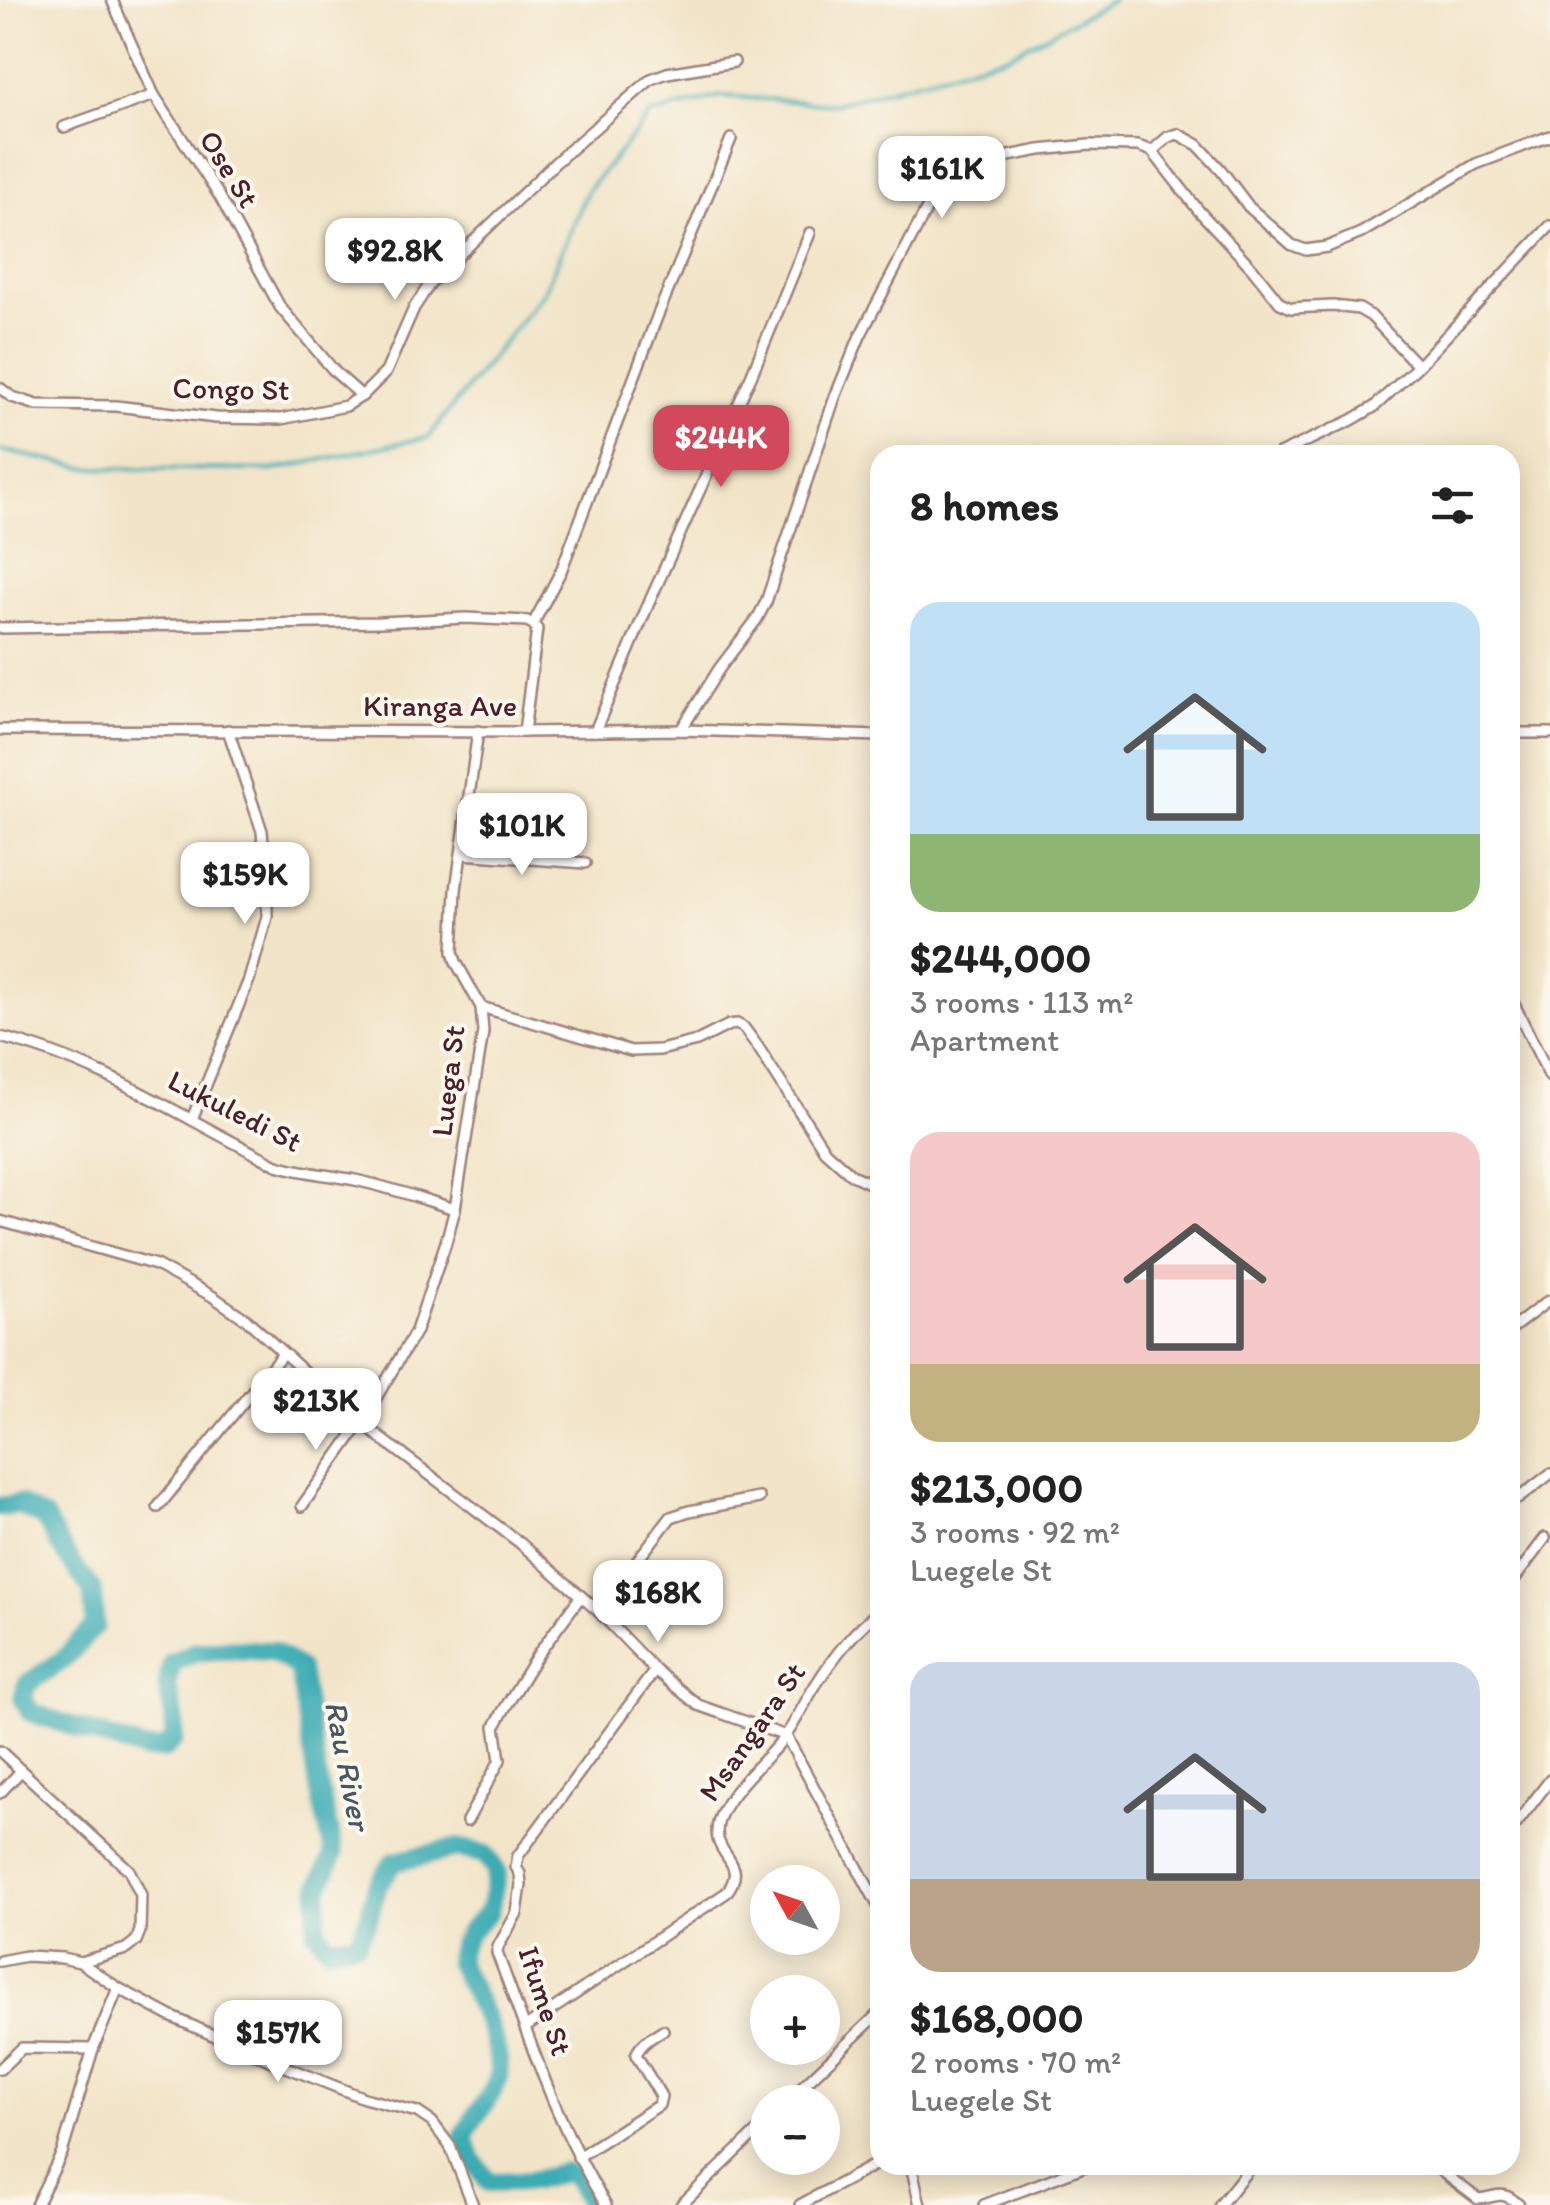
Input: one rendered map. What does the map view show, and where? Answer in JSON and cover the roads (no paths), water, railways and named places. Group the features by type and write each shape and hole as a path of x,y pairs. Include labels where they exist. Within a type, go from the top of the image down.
{"street":[{"name":"Ose St","path":"112,0 154,95 220,197 280,308 362,396"},
{"path":"362,396 386,372 414,308 431,282 556,162 651,80 667,73 734,62"},
{"path":"64,128 154,95"},
{"path":"1152,151 1178,134 1198,145 1249,207 1292,246 1306,250 1327,247 1361,233 1476,164 1550,136"},
{"path":"534,624 561,571 657,317 731,139"},
{"path":"682,730 766,602 860,336 934,195 948,175 961,168 1040,150 1089,144 1138,146 1152,151 1199,212 1280,303 1290,308 1359,309 1372,316 1418,366"},
{"path":"1298,445 1374,407 1550,226"},
{"path":"596,731 810,234"},
{"name":"Congo St","path":"0,388 37,405 116,406 216,418 281,420 346,406 362,396"},
{"path":"0,628 512,619 534,624 537,629 524,732"},
{"name":"Kiranga Ave","path":"0,730 682,730 870,736"},
{"path":"192,1118 249,980 267,918 262,831 228,730"},
{"name":"Luega St","path":"302,1506 361,1424 416,1331 455,1210 483,1032 481,1006 453,952 456,890 478,731"},
{"path":"1520,733 1550,734"},
{"path":"462,854 585,864"},
{"path":"481,1006 631,1051 660,1050 698,1041 737,1024 758,1046 825,1150 852,1175 870,1183"},
{"path":"1520,1028 1550,1078"},
{"name":"Lukuledi St","path":"0,1037 32,1044 120,1080 288,1169 386,1188 455,1210"},
{"path":"0,1221 156,1265 247,1320 361,1424 520,1543 698,1705 786,1736 870,1891"},
{"path":"1520,1322 1548,1301"},
{"path":"158,1506 284,1352"},
{"path":"1520,1497 1550,1474"},
{"path":"598,1612 671,1518 689,1510 759,1498"},
{"path":"1520,1571 1544,1538"},
{"path":"467,1822 500,1760 495,1726 538,1654 581,1596"},
{"name":"Msangara St","path":"526,2028 726,1892 736,1876 717,1836 725,1805 786,1736 817,1683 870,1618"},
{"name":"Ifume St","path":"606,2205 560,2121 498,1953 516,1913 521,1885 516,1867 518,1856 656,1670"},
{"path":"0,1750 129,1870 141,1895 136,1941 126,1949 80,1962"},
{"path":"0,1793 20,1771"},
{"path":"1520,1819 1550,1780"},
{"path":"0,1961 26,1956 80,1962 170,2016 364,2098 417,2112 432,2122 450,2146 473,2205"},
{"path":"36,2205 62,2154 93,2048 118,1988"},
{"path":"804,2085 870,2022"},
{"path":"578,2157 662,2101 636,2055 663,2030"},
{"path":"0,2069 22,2048 93,2048"},
{"path":"681,2205 750,2139"},
{"path":"800,2205 870,2167"},
{"path":"913,2175 920,2205"},
{"path":"984,2205 1062,2175"},
{"path":"1220,2205 1244,2175"},
{"path":"1447,2175 1478,2200 1496,2194 1509,2196 1520,2205"}],"waterway":[{"path":"0,450 86,468 273,470 428,437 544,292 587,191 650,115 721,96 835,104 1009,55 1113,0"},
{"name":"Rau River","path":"0,1507 19,1504 45,1519 92,1589 95,1625 65,1658 27,1684 23,1698 30,1712 143,1750 164,1749 174,1740 174,1715 167,1686 172,1663 195,1652 272,1651 299,1669 334,1854 319,1888 316,1931 329,1947 357,1942 369,1917 376,1888 394,1862 458,1848 485,1854 497,1872 489,1911 469,1932 457,1961 486,2020 499,2068 494,2088 464,2136 471,2158 489,2182 531,2181 564,2172 575,2177 589,2205"}]}
